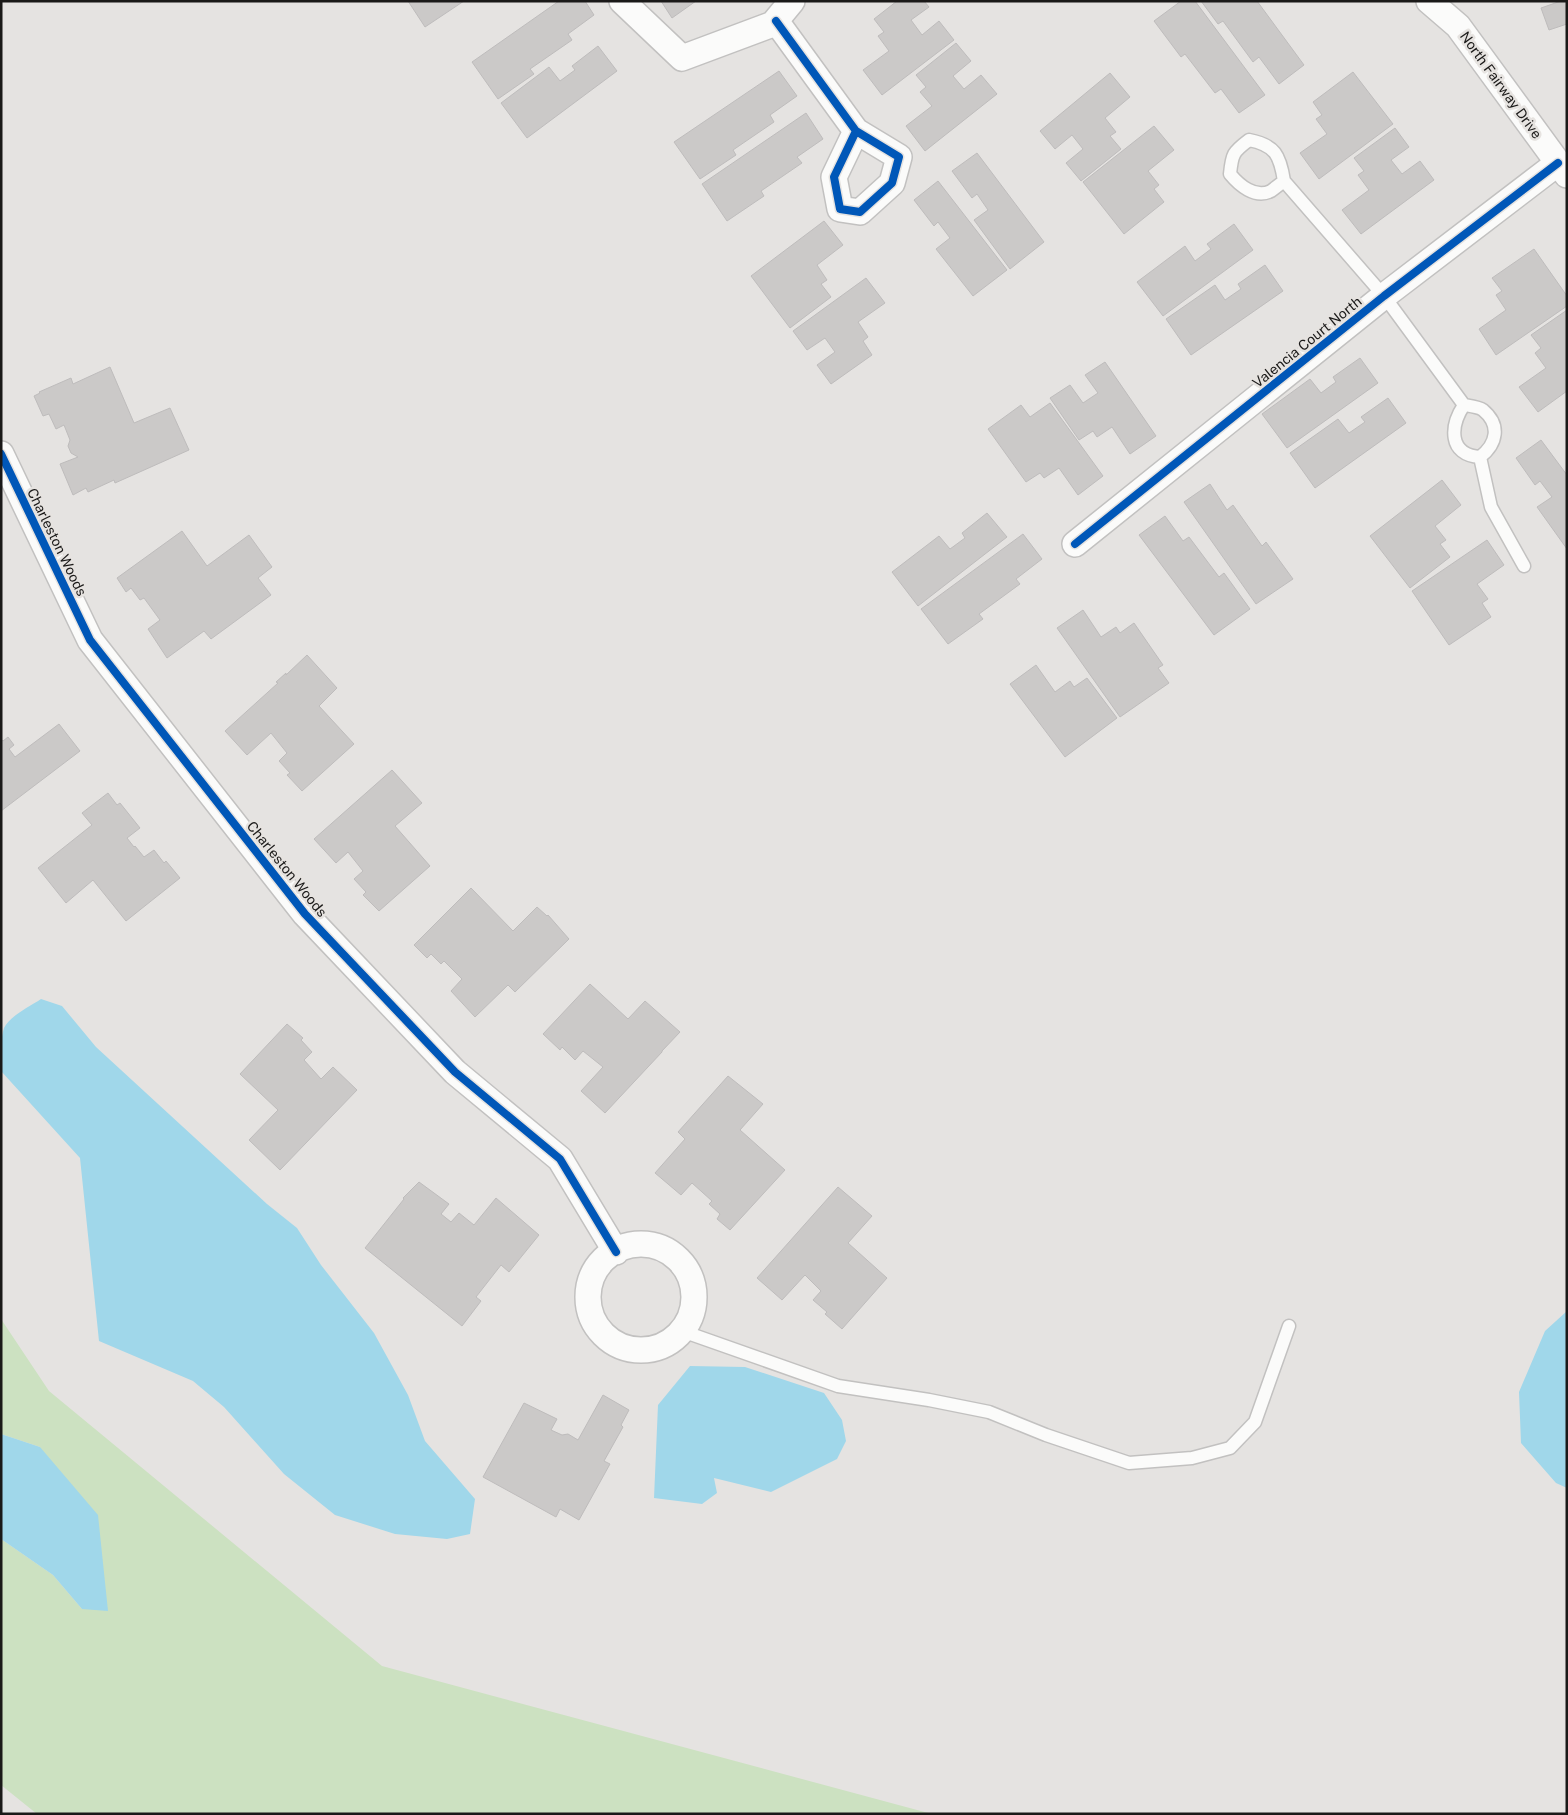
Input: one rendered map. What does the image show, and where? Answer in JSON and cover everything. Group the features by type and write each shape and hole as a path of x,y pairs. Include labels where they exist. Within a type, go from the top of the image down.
{"street":[{"path":"622,1 682,58 773,24 792,1"},
{"name":"North Fairway Drive","path":"1429,1 1458,26 1562,169"},
{"path":"776,21 856,131"},
{"name":"Valencia Court North","path":"1075,544 1384,296 1562,169"},
{"name":"Charleston Woods","path":"1,454 90,640 305,914 455,1072 560,1159 616,1252"},
{"path":"642,1244 660,1248 676,1257 688,1271 694,1288 694,1306 688,1324 682,1331 676,1338 660,1347 644,1350 628,1348 613,1342 600,1331 592,1316 588,1300 590,1284 597,1269 608,1256 624,1247 642,1244"}],"lane":[{"name":"Valencia Court North","path":"1284,181 1270,192 1260,194 1238,185 1230,174 1235,150 1249,140 1272,148 1281,166 1284,181 1384,296 1464,405"},
{"path":"1464,405 1483,409 1494,425 1495,440 1489,450 1480,457 1471,456 1460,451 1455,443 1454,430 1457,416 1464,405"},
{"path":"1480,457 1491,507 1524,566"},
{"path":"682,1331 838,1386 929,1400 989,1412 1046,1435 1129,1463 1192,1458 1230,1448 1255,1422 1290,1326"}],"green space":[{"path":"1,1319 49,1391 382,1666 932,1814 37,1814 1,1785 1,1539 53,1575 82,1609 40,1447 1,1434"}],"water":[{"path":"41,999 62,1006 96,1047 267,1204 297,1228 321,1265 374,1333 408,1395 425,1441 475,1499 470,1534 447,1539 395,1534 335,1515 284,1474 224,1407 193,1381 99,1341 80,1158 1,1071 1,1044 4,1028 15,1016"},
{"path":"1567,1311 1567,1488 1556,1483 1521,1443 1519,1392 1545,1331"},
{"path":"690,1366 745,1367 824,1393 842,1420 846,1441 837,1459 771,1492 714,1478 717,1493 702,1504 654,1498 658,1405"},
{"path":"1,1434 40,1447 98,1515 108,1611 82,1609 53,1575 1,1539"}],"building":[{"path":"408,1 464,1 425,27"},
{"path":"559,1 585,1 594,15 568,34 572,40 530,69 534,74 498,99 472,62"},
{"path":"661,1 696,1 672,18"},
{"path":"897,1 924,1 929,7 911,20 922,35 939,21 954,40 882,95 863,70 889,51 878,36 884,32 874,19"},
{"path":"1181,1 1195,1 1265,95 1239,113 1221,89 1215,93 1185,54 1181,57 1154,21"},
{"path":"1201,1 1257,1 1304,65 1279,84 1259,57 1253,62 1223,21 1218,24"},
{"path":"1561,1 1567,1 1567,24 1549,30 1541,8"},
{"path":"956,43 971,61 953,76 964,89 981,75 997,94 925,151 906,126 932,106 920,92 926,87 916,75"},
{"path":"598,46 617,71 527,138 501,103 549,67 560,81 575,70 572,66"},
{"path":"779,71 797,96 770,115 774,122 733,150 736,155 700,179 674,142"},
{"path":"1353,72 1393,124 1319,179 1300,153 1327,134 1316,119 1322,115 1313,102"},
{"path":"1110,73 1130,97 1105,118 1116,132 1110,136 1121,149 1081,181 1066,163 1083,149 1072,135 1055,149 1040,131"},
{"path":"806,113 823,139 797,157 802,163 761,191 764,196 727,221 702,184"},
{"path":"1154,126 1174,150 1148,171 1159,185 1154,189 1164,202 1124,234 1083,182"},
{"path":"1395,128 1409,147 1391,160 1402,174 1420,161 1434,180 1361,234 1342,210 1369,190 1358,175 1364,171 1354,158"},
{"path":"977,153 1044,242 1010,269 974,220 988,210 977,194 972,198 952,171"},
{"path":"938,181 1007,270 973,296 936,249 950,238 938,222 934,226 914,200"},
{"path":"824,221 843,245 817,265 827,280 821,284 831,297 790,328 751,276"},
{"path":"1234,224 1253,250 1163,316 1137,282 1185,246 1195,261 1211,249 1207,244"},
{"path":"1534,249 1567,296 1567,306 1496,355 1479,329 1506,310 1496,295 1502,291 1492,278"},
{"path":"1265,265 1283,291 1191,355 1166,319 1215,285 1225,300 1241,289 1238,284"},
{"path":"866,278 885,303 858,322 868,337 863,341 872,355 831,384 817,365 835,352 825,338 807,350 793,331"},
{"path":"1567,310 1567,391 1538,412 1519,387 1546,368 1535,353 1541,348 1531,335"},
{"path":"1360,358 1378,383 1287,448 1262,414 1310,379 1321,393 1336,382 1333,377"},
{"path":"1105,362 1156,436 1130,454 1112,427 1097,437 1093,431 1079,440 1050,398 1070,385 1083,403 1098,393 1085,375"},
{"path":"110,367 134,423 170,408 189,450 115,483 114,480 88,492 86,488 73,495 60,464 78,457 71,453 68,446 70,440 64,425 56,429 49,414 43,416 34,396 71,378 73,384"},
{"path":"1388,398 1406,423 1315,488 1290,453 1338,419 1349,433 1365,422 1361,417"},
{"path":"1050,403 1103,476 1078,495 1059,468 1044,478 1040,473 1026,482 988,429 1021,405 1030,417"},
{"path":"1541,440 1567,475 1567,549 1537,507 1552,497 1540,481 1535,485 1516,458"},
{"path":"1442,480 1461,505 1435,526 1446,540 1440,544 1450,557 1410,588 1370,536"},
{"path":"1210,484 1227,510 1233,505 1262,546 1266,542 1293,579 1256,604 1184,502"},
{"path":"987,513 1007,537 918,606 892,572 939,536 950,549 965,538 962,533"},
{"path":"1165,516 1183,541 1189,537 1219,577 1224,573 1250,609 1214,635 1139,535"},
{"path":"182,531 207,566 249,535 272,567 258,578 271,595 211,639 204,631 167,658 148,629 160,620 144,598 140,600 131,588 126,592 117,578"},
{"path":"1023,534 1042,559 1016,579 1020,584 979,614 983,619 948,644 921,609"},
{"path":"1487,540 1504,565 1477,584 1488,599 1482,603 1491,617 1449,645 1412,591"},
{"path":"1083,610 1101,637 1116,627 1120,633 1134,623 1163,665 1158,668 1169,683 1120,717 1057,628"},
{"path":"307,655 337,688 319,706 354,744 302,791 287,775 290,773 279,761 287,753 271,733 247,755 225,731"},
{"path":"1036,665 1055,692 1070,681 1074,687 1087,678 1117,718 1065,757 1010,684"},
{"path":"59,724 80,751 1,811 1,739 3,741 8,737 14,745 9,749 15,757"},
{"path":"392,770 422,803 395,826 430,866 379,911 363,895 366,892 354,879 363,871 348,852 336,863 314,839"},
{"path":"108,793 117,805 120,803 140,828 127,838 134,847 144,857 154,850 164,863 166,861 180,878 126,921 93,880 66,903 38,868 92,825 82,813"},
{"path":"471,888 513,931 537,907 548,915 569,939 515,992 508,985 475,1017 451,991 462,979 444,961 441,964 431,954 427,958 414,945"},
{"path":"590,984 628,1019 645,1001 680,1032 605,1113 581,1091 603,1067 583,1051 575,1060 562,1047 560,1050 543,1034"},
{"path":"287,1024 303,1038 301,1040 312,1052 304,1060 321,1079 333,1067 357,1090 280,1170 249,1140 278,1110 240,1074"},
{"path":"728,1076 763,1104 740,1130 785,1170 730,1230 717,1219 720,1214 709,1204 712,1201 692,1183 681,1195 655,1173 685,1139 678,1132"},
{"path":"419,1182 449,1204 441,1214 451,1222 459,1213 474,1225 496,1198 539,1235 509,1272 501,1265 476,1297 481,1301 462,1326 365,1248 403,1198"},
{"path":"838,1187 872,1216 848,1243 887,1278 842,1329 813,1300 821,1291 805,1275 782,1300 757,1278"},
{"path":"603,1395 629,1410 621,1425 623,1427 604,1461 610,1464 579,1520 560,1509 556,1517 483,1477 524,1403 557,1419 551,1430 562,1435 568,1434 578,1440"}],"cycle path":[{"path":"776,21 856,131 834,177 840,209 860,212 892,183 899,157 856,131"},
{"path":"1075,544 1384,296 1558,163"},
{"path":"1,454 90,640 305,914 455,1072 560,1159 616,1252"}]}
